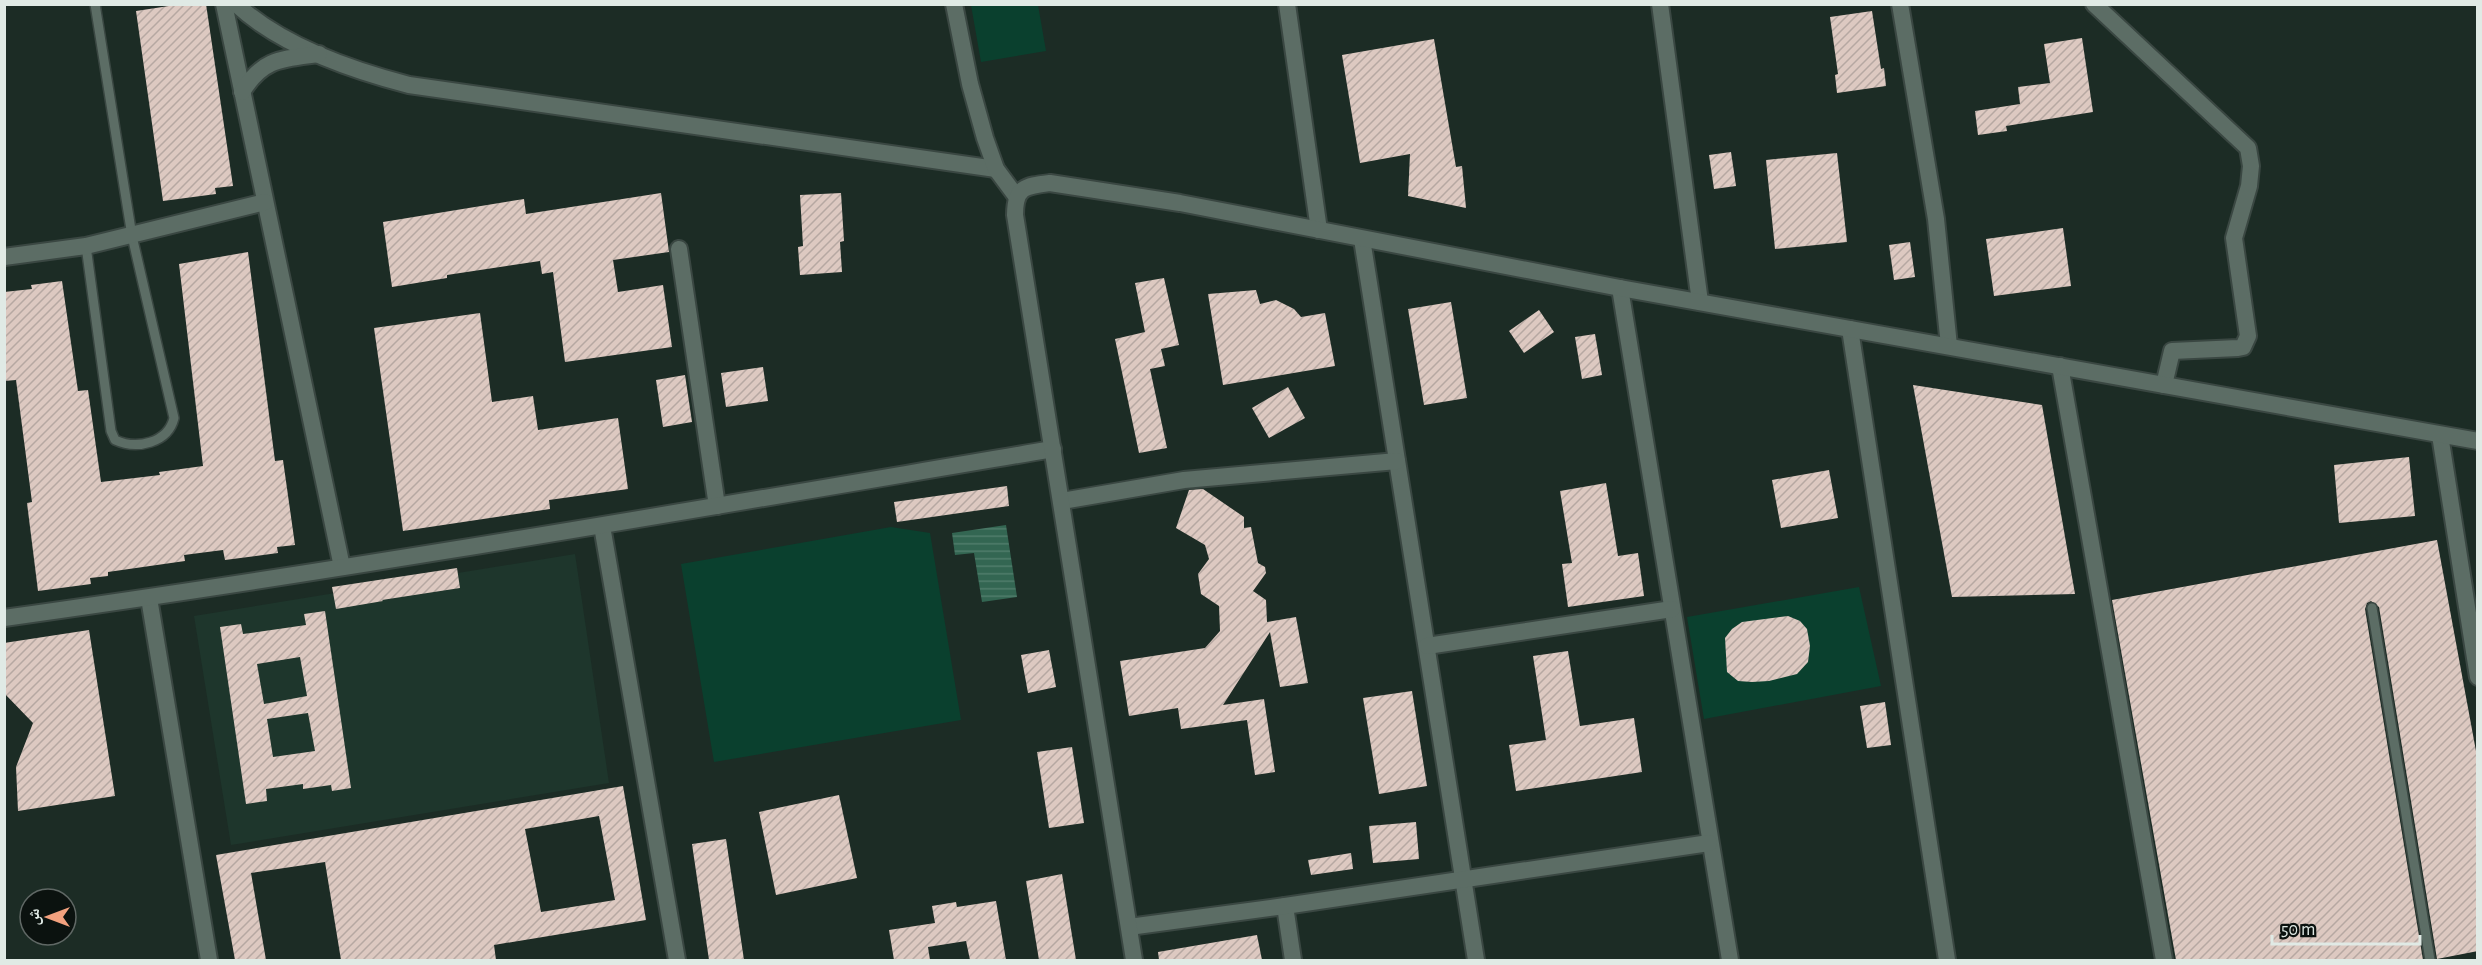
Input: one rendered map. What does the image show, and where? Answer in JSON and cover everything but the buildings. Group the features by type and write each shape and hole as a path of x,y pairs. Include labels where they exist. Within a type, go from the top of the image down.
{"street":[{"path":"224,4 342,567"},
{"path":"236,4 248,15 276,32 319,54 352,68 409,85 996,169"},
{"path":"954,4 970,84 984,138 996,169 1016,196 1016,221 1134,960"},
{"path":"1287,4 1319,230"},
{"path":"1660,4 1700,302"},
{"path":"1900,4 1936,219 1949,346"},
{"path":"2094,4 2248,148 2249,186 2234,238 2248,336 2246,342 2243,347 2238,348 2172,351 2164,385"},
{"path":"242,92 253,74 266,66 282,59 319,54"},
{"path":"1016,196 1022,189 1050,183 1180,203 1620,288 2478,441"},
{"path":"4,257 86,246 265,202"},
{"path":"1362,239 1476,960"},
{"path":"679,249 717,506"},
{"path":"1620,288 1709,843 1730,960"},
{"path":"1850,329 1947,960"},
{"path":"2060,366 2164,960"},
{"path":"2440,435 2478,677"},
{"path":"4,618 149,598 602,526 1053,449"},
{"path":"1062,501 1184,480 1397,461"},
{"path":"602,526 677,960"},
{"path":"149,598 208,960"},
{"path":"1427,646 1672,609"},
{"path":"1129,927 1709,843"},
{"path":"1285,906 1293,960"}],"lane":[{"path":"86,246 111,431 115,440 123,444 146,442 168,434 174,418 132,236 95,4"},
{"path":"2372,608 2430,960"}],"shaded area":[{"path":"971,5 1038,5 1046,51 981,62"},
{"path":"1006,525 1017,597 982,602 974,553 955,555 952,533"},
{"path":"891,527 930,533 961,720 714,762 681,564"},
{"path":"575,554 609,783 231,845 194,616"},
{"path":"1859,587 1881,686 1704,719 1687,617"}]}
